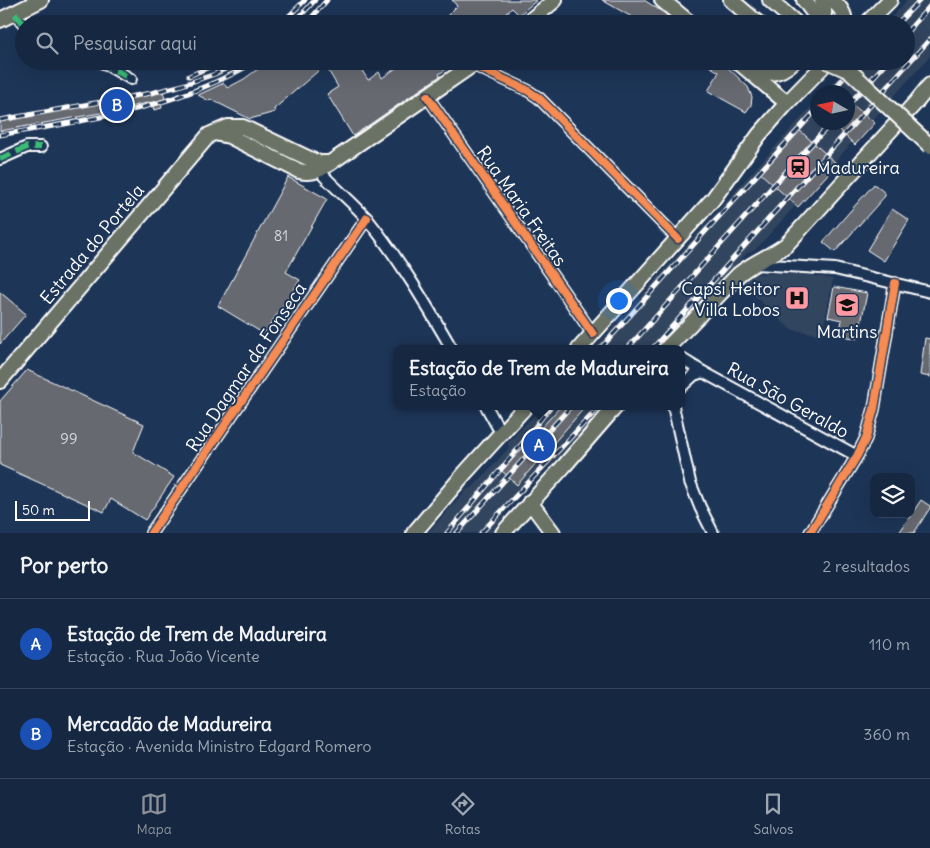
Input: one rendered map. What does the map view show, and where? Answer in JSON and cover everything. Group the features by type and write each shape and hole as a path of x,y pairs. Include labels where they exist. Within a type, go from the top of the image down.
{"main road":[{"path":"16,15 41,0"},
{"path":"536,15 554,0"},
{"path":"662,0 680,15"},
{"path":"731,0 748,15"},
{"path":"770,0 787,15"},
{"path":"804,0 815,15"},
{"path":"822,0 824,15"},
{"path":"832,0 842,10 844,15"},
{"path":"875,15 890,0"},
{"path":"326,166 466,70"},
{"path":"748,70 788,103"},
{"path":"758,70 770,74 781,70"},
{"path":"583,345 713,199 753,143 819,70"},
{"path":"851,70 930,146"},
{"path":"670,345 739,274 786,245 930,85"},
{"name":"Estrada do Portela","path":"0,381 208,135 228,127 243,127 326,166"},
{"path":"414,533 522,410"},
{"path":"503,533 613,410"},
{"path":"530,502 552,533"}],"street":[{"path":"116,70 131,79"},
{"path":"489,70 539,98 678,239"},
{"name":"Rua Maria Freitas","path":"427,96 593,334"},
{"path":"0,159 27,147 40,147"},
{"path":"326,166 324,176 366,218 390,249 416,288 450,345"},
{"name":"Rua Dagmar da Fonseca","path":"151,533 366,218"},
{"path":"754,264 835,269 930,292"},
{"path":"810,533 866,438 872,415 895,284"},
{"name":"Rua São Geraldo","path":"685,361 857,456"},
{"name":"Rua São Geraldo","path":"685,383 694,375 703,372"},
{"path":"488,410 501,433"},
{"path":"674,410 690,482 713,533"}],"shaded area":[{"path":"907,0 930,0 930,56 755,250 747,253 663,345 598,345 810,108 810,130 855,130 855,85 831,85 844,70 915,70 915,15 894,15"},
{"path":"796,273 833,279 822,335 790,329 741,283 749,274"},
{"path":"539,410 602,410 552,465 547,467 506,511 501,521 491,533 428,533 467,489 472,488 509,448 508,443"}],"building":[{"path":"452,0 537,0 519,15 512,8 504,15 448,15 457,6"},
{"path":"602,0 644,0 666,15 628,15"},
{"path":"256,70 319,70 274,109 275,112 250,119 198,95 224,83 227,88"},
{"path":"328,70 362,70 368,80 379,72 382,78 393,70 445,70 439,74 440,76 353,136 327,94 338,87"},
{"path":"716,70 730,70 748,87 752,97 751,105 746,112 708,91 719,72"},
{"path":"163,91 165,99 160,100 162,108 154,110 152,102 0,131 0,122"},
{"path":"855,107 875,123 855,145 839,130 855,130"},
{"name":"Madureira","path":"797,128 837,164 798,207 758,171"},
{"path":"288,177 327,199 286,272 300,280 264,334 218,306"},
{"path":"874,184 885,193 885,196 835,252 823,242"},
{"path":"892,209 909,220 884,261 867,250"},
{"name":"Martins","path":"834,287 867,293 858,339 839,335 842,320 828,317"},
{"path":"0,292 26,314 0,344"},
{"path":"925,338 930,339 930,377 920,375"},
{"path":"27,370 144,424 133,452 174,477 145,520 111,499 104,512 0,465 0,401"},
{"path":"557,410 583,410 517,485 502,471"},
{"path":"921,500 930,506 914,533 899,533 909,518 915,518 915,509"}],"railway":[{"path":"290,15 305,0"},
{"path":"301,15 315,0"},
{"path":"314,15 327,0"},
{"path":"906,15 920,0"},
{"path":"915,23 930,6"},
{"path":"915,56 930,39"},
{"path":"189,76 203,70"},
{"path":"0,120 151,93 179,86 223,70"},
{"path":"0,135 67,124 132,110 196,90 239,70"},
{"path":"837,85 851,70"},
{"path":"855,97 880,70"},
{"path":"656,345 902,70"},
{"path":"604,345 810,117"},
{"path":"631,345 825,130"},
{"path":"447,533 548,410"},
{"path":"457,533 567,410"},
{"path":"481,533 596,410"}],"marked path":[{"path":"116,70 131,79"},
{"path":"0,159 27,147 41,147"}],"cycle path":[{"path":"484,70 527,90 539,98 678,239"},
{"path":"427,96 593,334"},
{"path":"151,533 367,218"},
{"path":"810,533 866,438 874,409 895,283"}],"place":[{"name":"Mercadão de Madureira","path":"117,105"},
{"name":"Madureira","path":"798,167"},
{"name":"Capsi Heitor Villa Lobos","path":"797,298"},
{"name":"Martins","path":"847,305"},
{"name":"Estação de Trem de Madureira","path":"539,445"}]}
